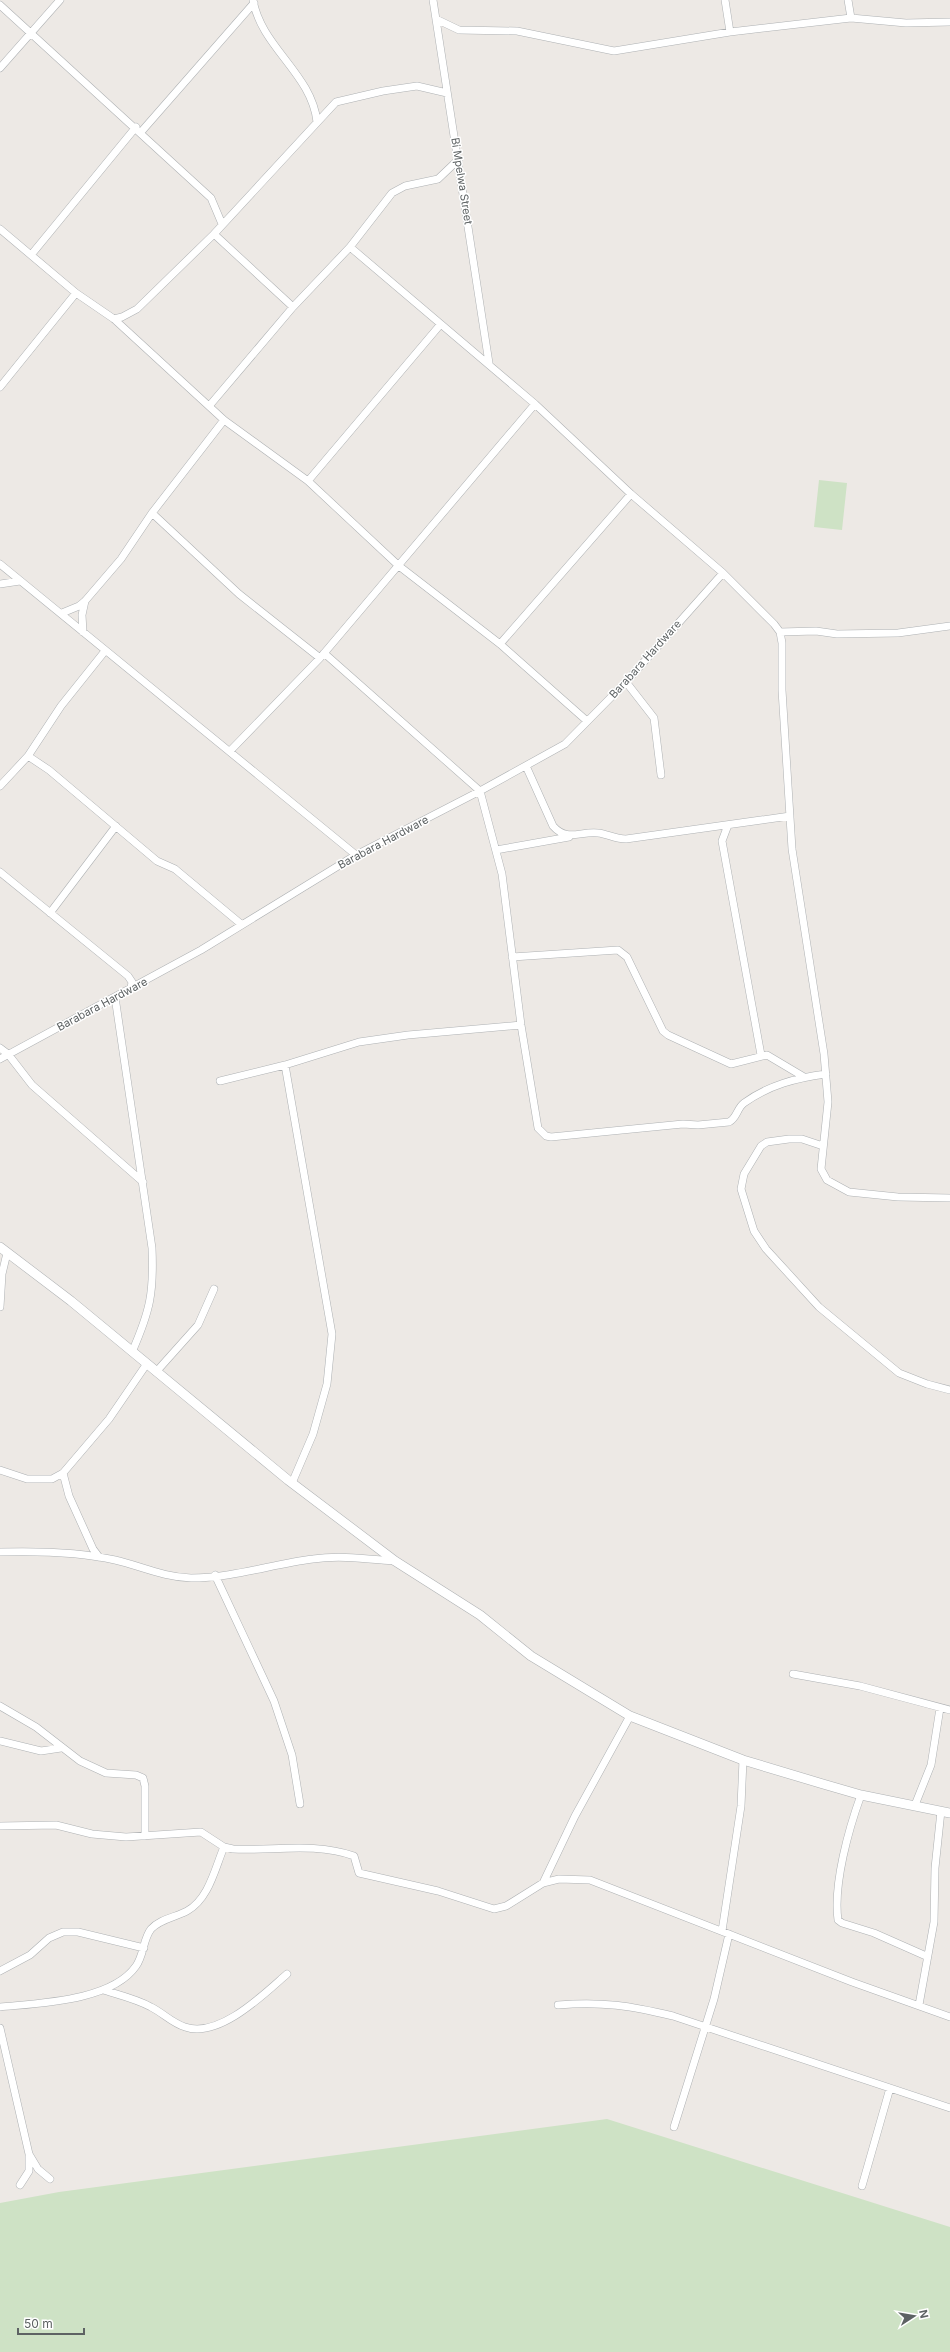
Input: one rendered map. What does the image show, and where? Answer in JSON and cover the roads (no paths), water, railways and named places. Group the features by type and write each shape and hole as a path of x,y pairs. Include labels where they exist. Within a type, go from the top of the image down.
{"street":[{"path":"0,68 60,0"},
{"name":"Bi Mpelwa Street","path":"433,0 459,160 489,363"},
{"path":"725,0 730,32"},
{"path":"848,0 851,18"},
{"path":"32,255 138,130 254,2 262,25 308,91 315,110 317,122"},
{"path":"0,5 211,198 222,224"},
{"path":"436,19 459,30 517,31 614,51 730,32 851,18 906,22 950,22"},
{"path":"114,319 122,317 137,309 214,234 333,104 340,100 417,86 447,93"},
{"path":"210,405 293,307 350,247 392,193 405,186 438,179 459,160"},
{"path":"0,229 76,293 114,319 210,405 224,420 308,482 399,566 500,644 587,720"},
{"path":"214,234 293,307"},
{"path":"350,247 440,325 489,363 536,404 632,494 723,573 780,632 782,643 782,673 790,816 804,932 822,1035 826,1074 828,1102 820,1163 824,1176 834,1185 844,1190 898,1197 950,1198"},
{"path":"0,387 76,293"},
{"path":"308,482 440,325"},
{"path":"230,751 322,655 536,404"},
{"path":"62,613 79,606 85,601 121,559 152,514 224,420"},
{"path":"500,644 632,494"},
{"path":"152,514 239,594 322,655 480,791 496,850 504,888 521,1025 538,1128 546,1136 551,1137 683,1124 698,1125 729,1122 733,1120 744,1104 778,1084 804,1077 826,1074"},
{"path":"0,564 62,613 105,651 230,751 356,855"},
{"name":"Barabara Hardware","path":"0,1059 201,950 241,924 356,855 480,791 565,744 626,682 723,573"},
{"path":"0,584 20,581"},
{"path":"84,632 82,615 85,601"},
{"path":"780,632 816,631 837,634 898,633 950,626"},
{"path":"0,786 28,756 61,706 105,651"},
{"path":"626,682 654,718 661,775"},
{"path":"28,756 49,770 157,861 175,869 241,924"},
{"path":"526,766 553,826 558,831 571,836"},
{"path":"496,850 596,832 614,839 626,839 790,816"},
{"path":"728,825 722,841 761,1055"},
{"path":"50,912 116,826"},
{"path":"0,872 128,976 132,982 131,988"},
{"path":"512,957 618,950 627,957 663,1031 668,1035 728,1063 734,1064 761,1055 771,1056 804,1077"},
{"path":"115,997 152,1248 152,1290 148,1312 132,1352"},
{"path":"220,1081 285,1065 359,1042 408,1035 521,1025"},
{"path":"0,1048 8,1054 32,1085 143,1182"},
{"path":"285,1065 332,1334 327,1384 313,1434 292,1482"},
{"path":"823,1146 802,1140 789,1139 771,1141 761,1146 744,1174 741,1189 751,1225 766,1249 819,1307 899,1373 927,1384 950,1390"},
{"path":"4,1250 71,1301 146,1364 292,1482 395,1561 480,1615 531,1656 630,1716 743,1760 861,1795 946,1812 935,1868 934,1922 926,1956 919,2005"},
{"path":"0,1307 4,1250"},
{"path":"156,1372 198,1325 214,1289"},
{"path":"0,1470 27,1479 52,1479 63,1473 109,1419 146,1364"},
{"path":"63,1473 69,1496 93,1549 99,1557"},
{"path":"0,1552 50,1553 99,1557 116,1560 157,1574 190,1578 329,1557 395,1561"},
{"path":"215,1575 274,1701 292,1755 300,1804"},
{"path":"792,1674 860,1686 950,1710"},
{"path":"0,1706 36,1727 61,1748 80,1761 106,1773 136,1775 143,1778 145,1786 145,1836"},
{"path":"915,1806 931,1764 940,1708"},
{"path":"543,1883 575,1816 630,1716"},
{"path":"0,1741 42,1751 61,1748"},
{"path":"674,2127 714,1999 726,1932 741,1806 743,1760"},
{"path":"861,1795 852,1819 845,1849 838,1920 842,1923 891,1940 926,1956"},
{"path":"0,1826 56,1825 92,1834 145,1836 201,1832 224,1847 251,1849 300,1848 352,1856 355,1858 356,1871 359,1874 438,1891 494,1909 506,1906 543,1883 559,1879 590,1880 852,1982 950,2017"},
{"path":"0,2007 53,2002 103,1990 117,1983 136,1966 151,1929 158,1924 188,1911 199,1900 207,1888 224,1847"},
{"path":"0,1971 30,1955 49,1938 63,1932 78,1932 144,1948"},
{"path":"103,1990 138,2001 175,2023 196,2029 207,2027 235,2016 287,1974"},
{"path":"558,2005 596,2003 627,2005 705,2026 950,2108"},
{"path":"0,2028 29,2154 29,2171 20,2185"},
{"path":"862,2186 890,2088"},
{"path":"29,2154 38,2169 50,2179"}]}
